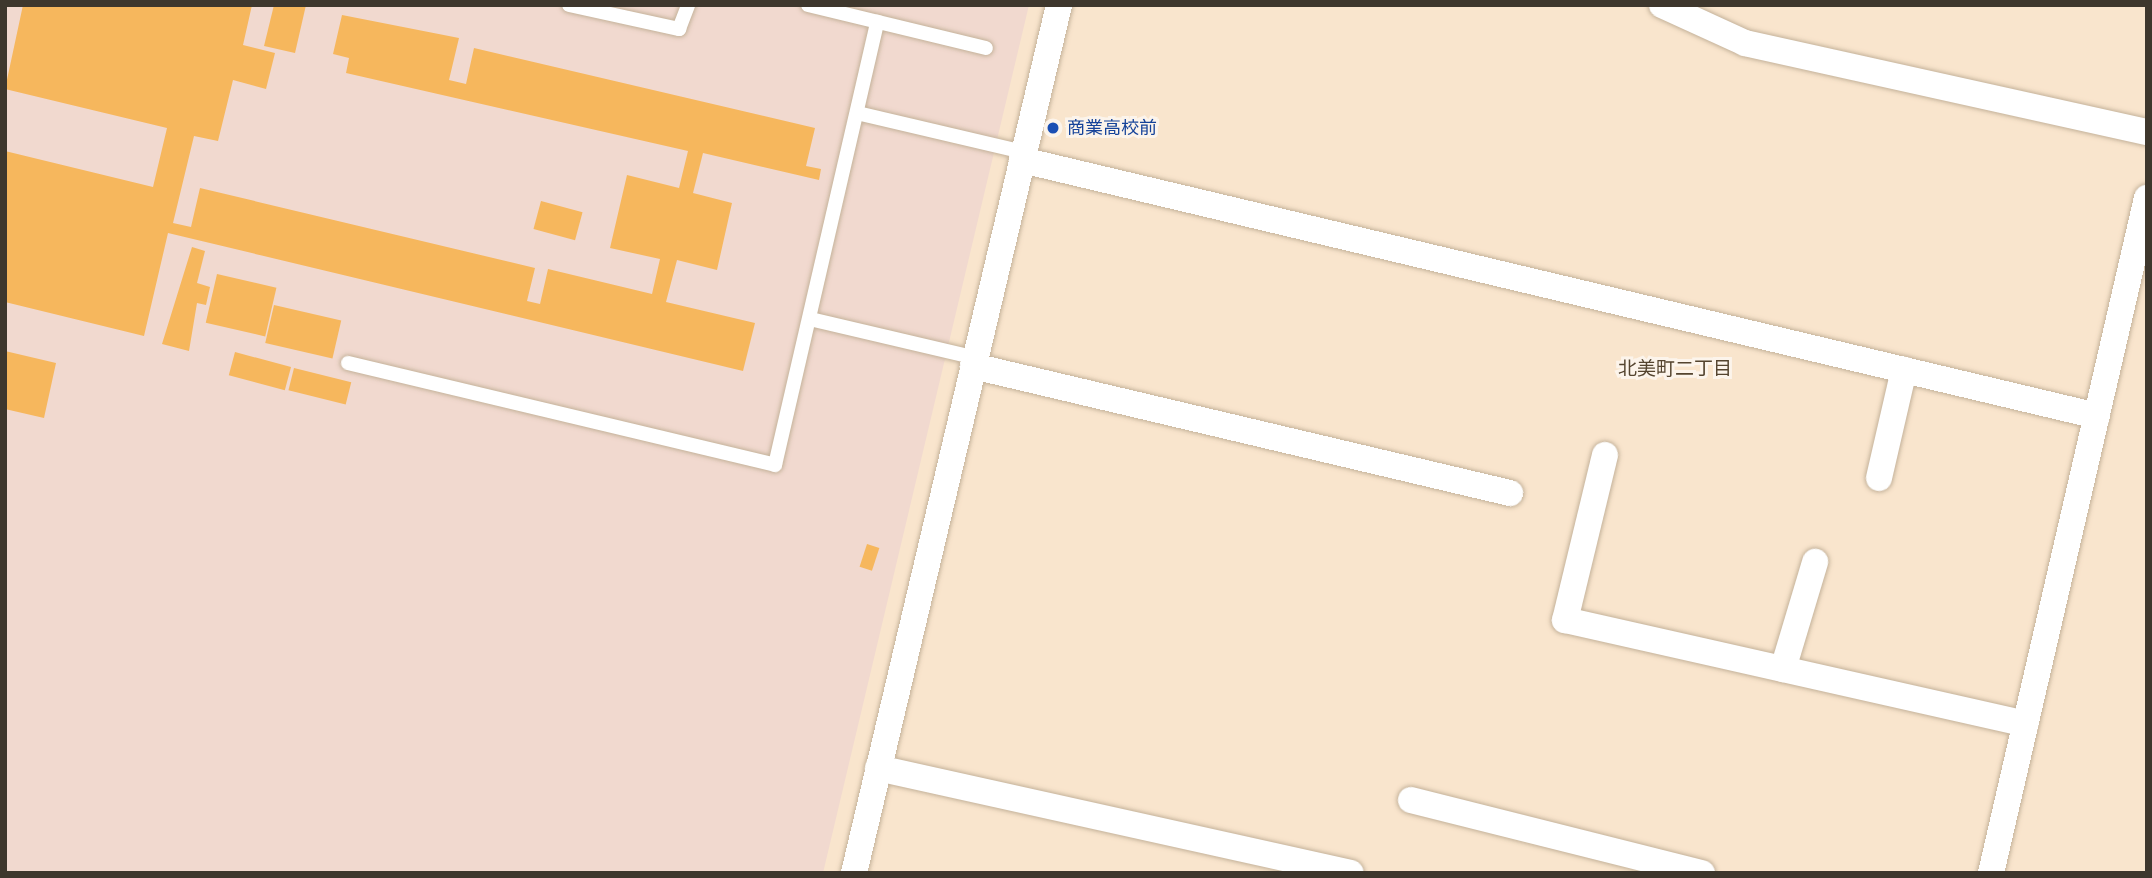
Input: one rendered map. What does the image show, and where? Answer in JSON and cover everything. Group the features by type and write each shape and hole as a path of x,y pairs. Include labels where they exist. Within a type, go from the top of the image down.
{"street":[{"path":"854,873 1059,5"},
{"path":"1662,5 1745,43 2147,132"},
{"path":"1023,156 2097,416"},
{"path":"1991,873 2147,198"},
{"path":"974,362 1510,493"},
{"path":"1879,478 1904,370"},
{"path":"1605,455 1565,620 2025,724"},
{"path":"1783,669 1815,562"},
{"path":"878,768 1350,873"},
{"path":"1411,800 1702,873"}],"lane":[{"path":"569,5 679,29 688,5"},
{"path":"808,5 986,48"},
{"path":"348,363 775,465 877,22"},
{"path":"857,113 1023,156"},
{"path":"810,319 974,362"}],"shaded area":[{"path":"5,5 1029,5 823,873 5,873"}],"building":[{"path":"23,5 252,5 243,45 275,53 266,89 233,80 218,141 194,136 173,223 191,227 200,188 535,268 527,301 540,304 548,269 652,294 660,259 610,248 627,175 679,188 688,151 346,73 349,58 333,54 342,15 459,38 449,80 466,84 474,48 815,128 806,166 821,169 819,180 703,153 693,193 732,203 717,270 677,260 666,302 755,323 743,371 168,233 144,336 5,302 5,151 153,187 167,128 5,89"},
{"path":"274,5 306,5 295,53 264,46"},
{"path":"541,201 583,212 575,240 533,229"},
{"path":"192,247 205,251 197,283 210,287 206,305 197,303 189,351 162,344"},
{"path":"217,274 276,288 265,336 206,323"},
{"path":"274,305 341,321 332,359 265,343"},
{"path":"5,351 56,363 44,418 5,409"},
{"path":"235,352 291,367 285,390 229,375"},
{"path":"294,368 351,382 346,405 288,390"},
{"path":"867,544 879,548 872,571 860,567"}],"place":[{"name":"商業高校前","path":"1053,128"}],"district":[{"name":"北美町二丁目","path":"1675,369"}]}
